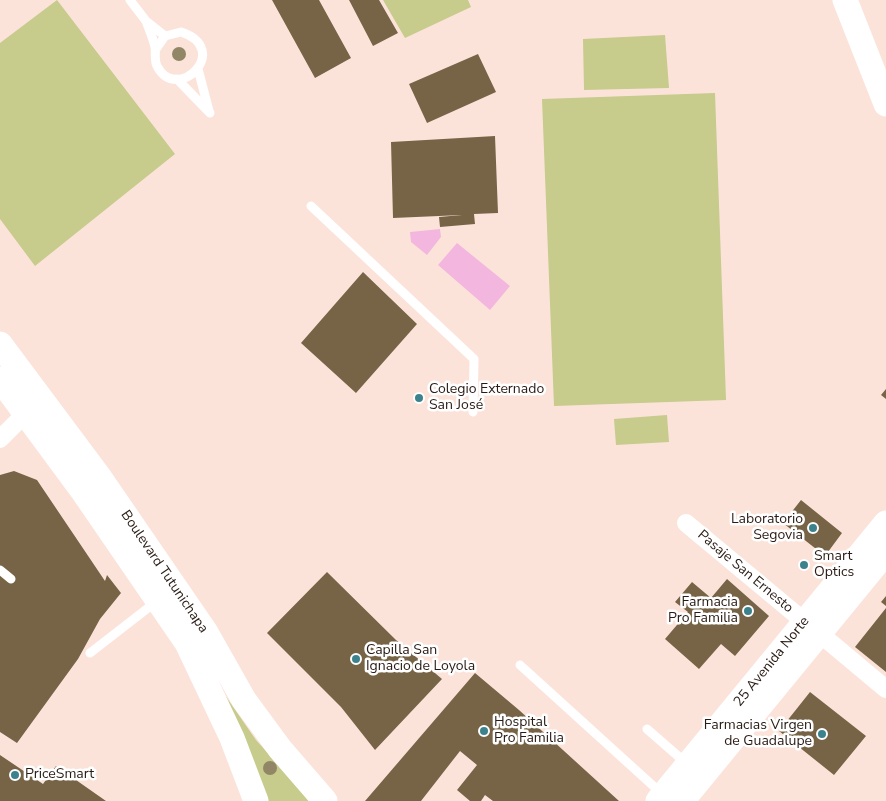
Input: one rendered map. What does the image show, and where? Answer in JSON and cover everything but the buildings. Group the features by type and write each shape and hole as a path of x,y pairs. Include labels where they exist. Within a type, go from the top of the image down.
{"main road":[{"path":"845,0 886,104"},
{"name":"Boulevard Tutunichapa","path":"0,344 100,478 204,631 254,714 280,749 324,801"},
{"name":"Boulevard Tutunichapa","path":"0,379 82,490 187,643 214,697 256,801"},
{"name":"25 Avenida Norte","path":"668,799 812,628 886,523"},
{"name":"25 Avenida Norte","path":"668,799 688,764 812,628 886,552"}],"street":[{"path":"0,440 26,413"},
{"name":"Pasaje San Ernesto","path":"686,523 886,688"}],"lane":[{"path":"130,0 146,21 165,36"},
{"path":"146,21 156,49 157,65 168,77 177,79 192,75 198,69 202,54 196,39 181,32 165,36 156,49"},
{"path":"177,79 210,113 198,69"},
{"path":"311,206 474,359 473,412"},
{"path":"0,570 12,579"},
{"path":"90,653 158,601"},
{"path":"520,665 668,799"},
{"path":"647,728 688,764"}],"green space":[{"path":"57,0 175,154 35,266 0,219 0,43"},
{"path":"383,0 468,0 471,7 405,38"},
{"path":"665,35 669,88 584,90 583,39"},
{"path":"715,93 726,400 554,406 542,99"},
{"path":"667,415 669,442 616,445 614,419"},
{"path":"211,675 256,740 311,801 267,801"}],"shaded area":[{"path":"440,229 441,237 427,255 411,242 410,232"},
{"path":"457,243 510,286 490,310 438,265"}],"place":[{"name":"Colegio Externado San José","path":"419,398"},
{"name":"Laboratorio Segovia","path":"813,528"},
{"name":"Smart Optics","path":"804,565"},
{"name":"Farmacia Pro Familia","path":"748,611"},
{"name":"Capilla San Ignacio de Loyola","path":"356,659"},
{"name":"Hospital Pro Familia","path":"484,731"},
{"name":"Farmacias Virgen de Guadalupe","path":"822,734"},
{"name":"PriceSmart","path":"15,775"}]}
